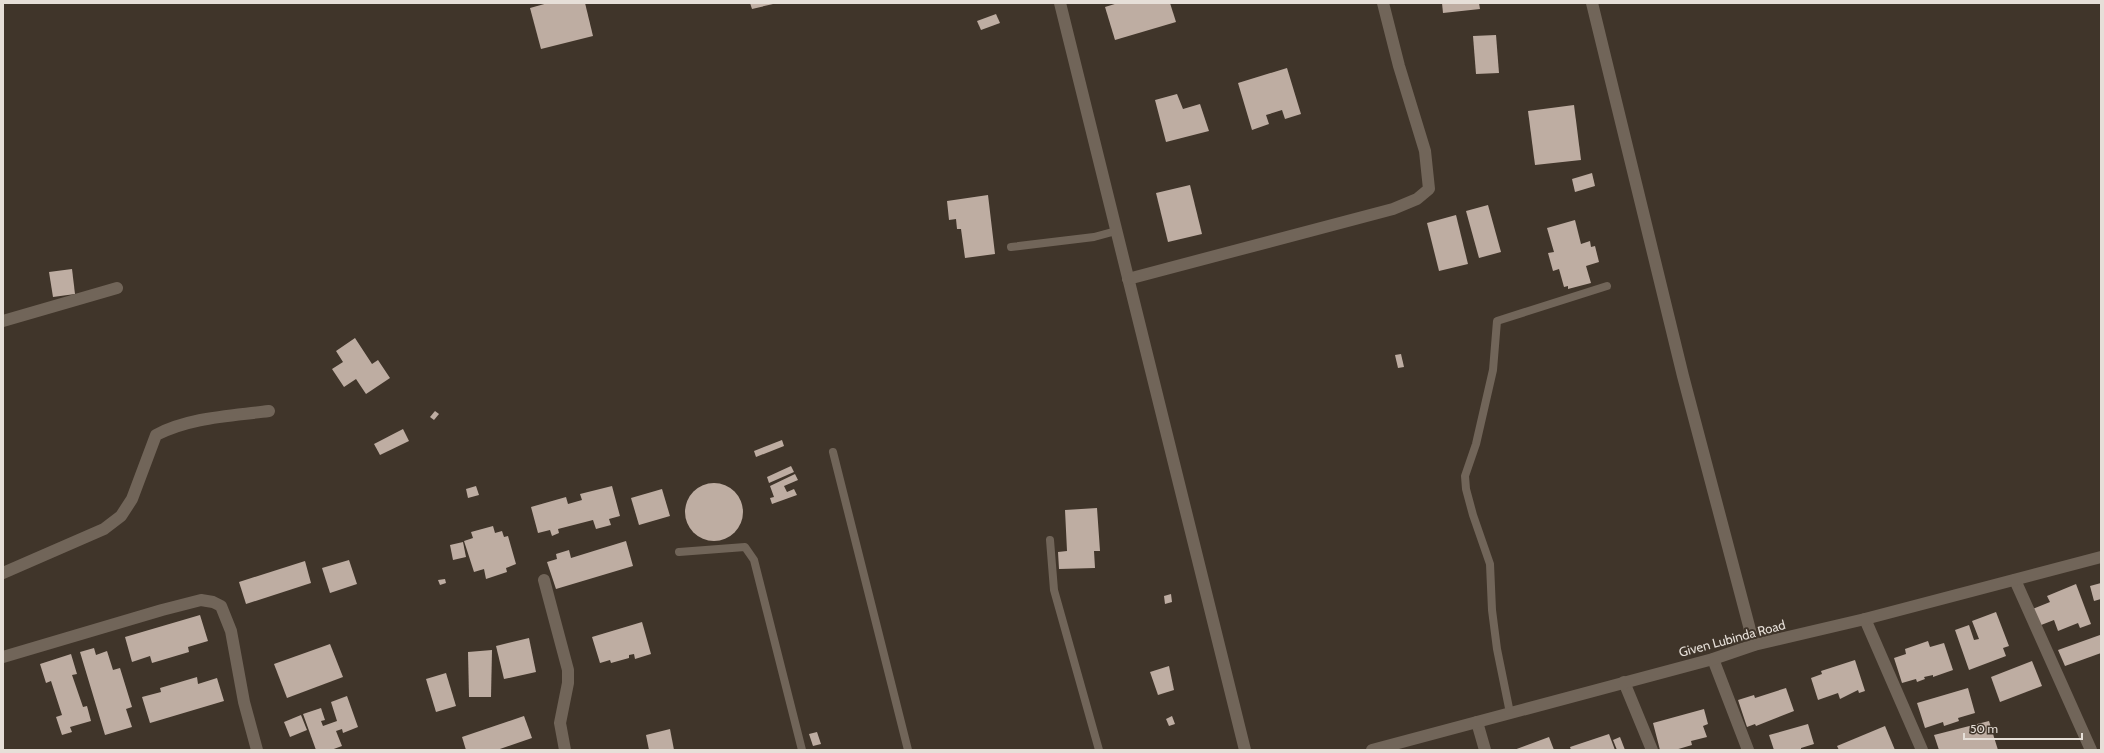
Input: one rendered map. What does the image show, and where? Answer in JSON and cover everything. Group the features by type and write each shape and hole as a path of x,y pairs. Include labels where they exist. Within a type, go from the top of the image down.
{"street":[{"path":"1060,3 1245,750"},
{"path":"1128,279 1392,209 1417,199 1429,189 1425,151 1400,66 1384,3"},
{"path":"1592,3 1683,376 1754,646"},
{"path":"3,321 117,288"},
{"path":"3,573 104,529 121,516 132,499 156,435 170,428 191,423 269,411"},
{"name":"Given Lubinda Road","path":"1372,750 1712,659 1754,646 2101,558"},
{"path":"544,580 568,670 568,683 560,723 565,750"},
{"path":"2015,580 2091,750"},
{"path":"3,657 162,610 201,600 213,602 221,606 231,631 244,702 257,750"},
{"path":"1864,619 1922,750"},
{"path":"1712,659 1748,750"},
{"path":"1624,682 1652,750"},
{"path":"1477,722 1485,750"}],"lane":[{"path":"1011,247 1094,237 1116,231"},
{"path":"1510,713 1497,649 1492,610 1490,564 1473,515 1466,489 1465,476 1476,444 1493,370 1497,321 1607,286"},
{"path":"833,452 908,750"},
{"path":"1050,540 1054,590 1099,750"},
{"path":"679,552 745,547 754,560 802,750"}],"building":[{"path":"548,3 585,3 593,36 541,49 530,8"},
{"path":"750,3 773,3 773,4 752,9"},
{"path":"1118,3 1170,3 1176,22 1115,40 1105,7"},
{"path":"1442,3 1479,3 1480,9 1443,13"},
{"path":"996,14 1000,23 981,30 977,21"},
{"path":"1496,35 1499,73 1476,74 1473,36"},
{"path":"1287,68 1301,114 1285,119 1282,110 1266,115 1269,124 1252,130 1238,83"},
{"path":"1177,94 1183,109 1200,104 1209,131 1166,142 1155,100"},
{"path":"1574,105 1581,160 1535,165 1528,111"},
{"path":"1592,173 1595,186 1575,192 1572,179"},
{"path":"1190,185 1202,234 1168,242 1156,193"},
{"path":"988,195 995,254 965,258 961,229 957,229 956,219 949,220 947,201"},
{"path":"1488,205 1501,252 1479,258 1466,211"},
{"path":"1456,215 1468,264 1439,271 1427,223"},
{"path":"1575,220 1581,244 1590,241 1591,247 1595,246 1599,262 1586,266 1591,283 1568,289 1568,286 1564,287 1559,269 1553,271 1548,253 1554,252 1547,228"},
{"path":"72,269 75,294 53,297 49,272"},
{"path":"355,338 372,364 378,360 390,378 366,394 356,379 344,387 332,369 343,362 336,351"},
{"path":"1401,354 1404,367 1398,368 1395,355"},
{"path":"435,411 439,414 434,420 430,417"},
{"path":"403,429 409,441 380,455 374,444"},
{"path":"782,440 784,446 756,457 754,451"},
{"path":"791,466 794,472 769,483 767,477"},
{"path":"795,474 798,480 784,486 787,492 794,489 797,495 772,504 770,498 774,497 770,486"},
{"path":"714,483 730,488 738,496 743,512 738,528 730,536 714,541 698,536 690,528 685,512 690,496 698,488"},
{"path":"476,486 479,495 468,498 466,489"},
{"path":"612,486 620,516 609,519 611,525 596,529 593,520 558,529 559,533 552,536 550,530 538,533 531,507 566,497 568,504 582,500 580,494"},
{"path":"662,489 670,516 639,525 631,498"},
{"path":"1097,508 1100,551 1094,551 1095,568 1059,569 1058,552 1067,551 1065,510"},
{"path":"493,526 495,533 502,531 504,537 508,536 516,564 506,568 507,572 486,579 484,569 474,572 464,541 473,538 471,532"},
{"path":"626,541 633,566 556,589 547,562 557,559 556,554 569,550 571,558"},
{"path":"463,542 466,557 453,560 450,545"},
{"path":"349,560 357,584 330,593 322,568"},
{"path":"305,561 311,583 246,604 239,582"},
{"path":"445,579 446,583 440,585 438,580"},
{"path":"2101,583 2101,599 2094,601 2090,586"},
{"path":"2076,584 2091,624 2080,628 2078,623 2058,631 2054,620 2036,627 2030,610 2050,602 2047,596"},
{"path":"1171,594 1172,602 1165,604 1164,596"},
{"path":"1996,612 2009,646 2003,648 2006,656 1969,670 1955,630 1969,625 1974,640 1979,639 1972,621"},
{"path":"200,615 208,641 188,647 189,652 152,663 150,656 132,662 125,637"},
{"path":"642,622 651,654 635,659 634,654 629,655 629,658 611,663 610,660 600,663 592,637"},
{"path":"2100,635 2101,653 2065,666 2058,650"},
{"path":"529,638 536,672 504,679 496,646"},
{"path":"1928,641 1930,647 1944,643 1953,670 1933,677 1933,675 1924,677 1925,679 1917,682 1916,679 1902,683 1894,658 1906,654 1905,649"},
{"path":"330,644 343,677 287,698 274,664"},
{"path":"94,648 96,655 107,651 113,670 120,668 132,707 126,709 132,727 105,735 80,652"},
{"path":"492,650 491,697 469,697 468,652"},
{"path":"71,654 77,674 72,675 83,707 87,706 91,721 70,727 72,732 62,735 56,717 62,715 51,681 46,683 40,664"},
{"path":"1855,660 1865,691 1859,693 1858,690 1840,699 1838,693 1818,700 1811,678 1822,674 1821,671"},
{"path":"2032,661 2042,686 2000,702 1991,677"},
{"path":"1169,666 1174,690 1158,695 1150,672"},
{"path":"446,673 456,706 436,712 426,679"},
{"path":"197,677 198,684 217,678 224,701 150,723 142,697 161,692 160,688"},
{"path":"1786,688 1794,711 1756,726 1755,724 1747,727 1738,700 1754,695 1755,698"},
{"path":"1968,688 1975,713 1958,718 1959,721 1944,726 1943,722 1925,728 1917,703"},
{"path":"347,696 358,727 343,733 342,729 336,731 342,746 331,750 316,750 303,714 321,708 325,720 321,721 323,726 337,721 331,702"},
{"path":"1704,709 1708,724 1703,726 1707,737 1691,741 1692,745 1675,750 1660,750 1653,723"},
{"path":"301,715 307,730 290,737 284,722"},
{"path":"524,716 532,738 497,750 466,750 462,737"},
{"path":"1172,716 1175,724 1169,726 1166,719"},
{"path":"1989,721 1998,750 1939,750 1934,735"},
{"path":"1808,724 1814,744 1801,748 1801,750 1774,750 1769,735"},
{"path":"1885,726 1895,750 1839,750 1837,746"},
{"path":"670,729 674,750 649,750 646,735"},
{"path":"817,732 821,744 813,746 809,734"},
{"path":"1609,734 1615,750 1571,750 1570,747"},
{"path":"1549,737 1554,750 1514,750"},
{"path":"1620,737 1625,750 1617,750 1613,740"}]}
